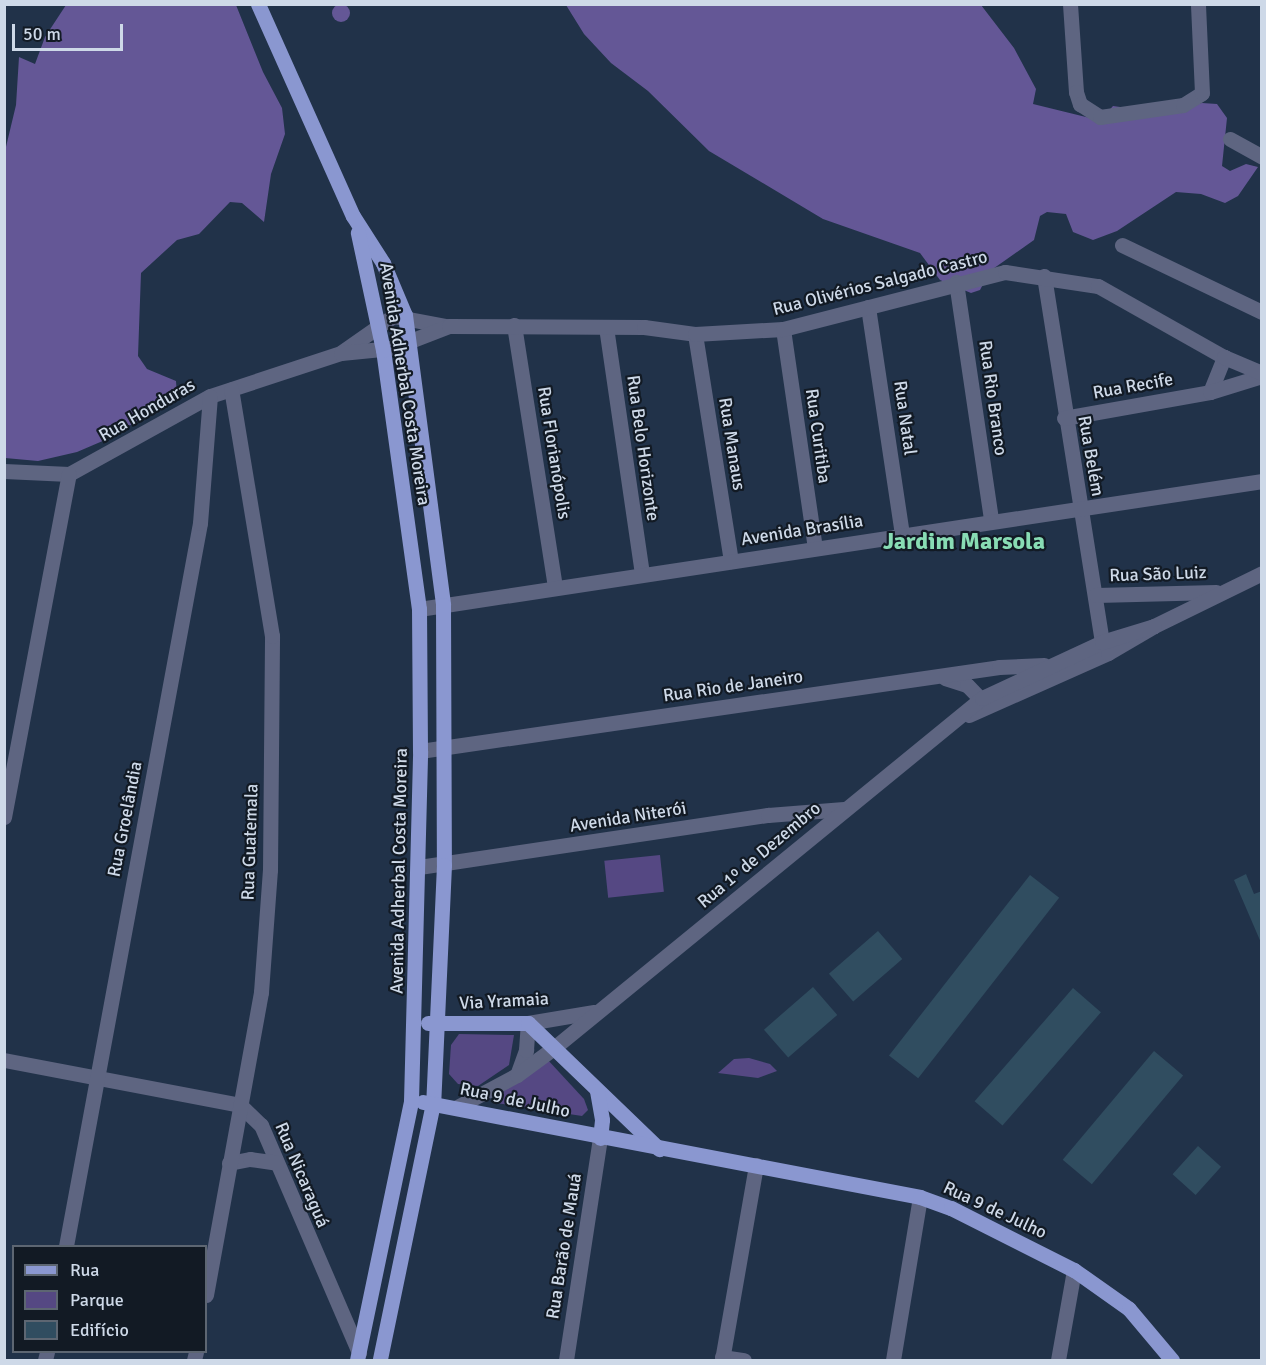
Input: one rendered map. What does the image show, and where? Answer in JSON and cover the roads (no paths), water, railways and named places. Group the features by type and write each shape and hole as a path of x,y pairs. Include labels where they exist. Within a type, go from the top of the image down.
{"main road":[{"path":"258,4 353,216"},
{"name":"Avenida Adherbal Costa Moreira","path":"353,216 383,263 405,315 443,605 444,865 433,1103 380,1360"},
{"name":"Avenida Adherbal Costa Moreira","path":"353,216 379,325 419,609 420,751 416,1023 411,1101 358,1357"},
{"name":"Via Yramaia","path":"416,1023 528,1023"},
{"name":"Rua 9 de Julho","path":"528,1023 659,1149"},
{"path":"597,1090 602,1120 600,1138"},
{"name":"Rua 9 de Julho","path":"411,1101 456,1107 600,1138 920,1197 951,1208 1074,1270 1129,1309 1172,1360"}],"street":[{"path":"1070,4 1076,92 1080,104 1100,117 1183,105 1202,93 1198,4"},
{"path":"1230,139 1262,157"},
{"path":"1122,245 1262,312"},
{"name":"Rua Olivérios Salgado Castro","path":"449,326 644,327 695,334 783,329 956,282 1005,272 1044,276 1098,286 1224,357 1262,375"},
{"name":"Rua Belém","path":"1044,276 1064,418 1102,642"},
{"name":"Rua Rio Branco","path":"956,282 991,520"},
{"name":"Rua Natal","path":"868,307 902,534"},
{"path":"341,353 379,325 405,315 449,326"},
{"name":"Rua Florianópolis","path":"514,325 555,588"},
{"path":"341,353 383,350 449,326"},
{"name":"Rua Belo Horizonte","path":"606,327 642,574"},
{"name":"Rua Curitiba","path":"783,329 815,548"},
{"name":"Rua Manaus","path":"695,334 731,561"},
{"name":"Rua Honduras","path":"69,474 210,396 341,353"},
{"path":"1210,392 1224,357"},
{"name":"Rua Recife","path":"1064,418 1210,392 1262,375"},
{"name":"Rua Guatemala","path":"207,1289 265,958 274,675 267,597 231,389"},
{"name":"Rua Groelândia","path":"66,1245 200,523 210,396"},
{"path":"4,471 69,474 4,817"},
{"name":"Avenida Brasília","path":"419,609 991,520 1262,481"},
{"name":"Rua 1º de Dezembro","path":"981,698 1069,670 1108,653 1154,626 1262,573"},
{"name":"Rua São Luiz","path":"1096,596 1222,592"},
{"name":"Rua 1º de Dezembro","path":"456,1107 517,1075 555,1047 594,1012 981,698 1102,642 1154,626"},
{"path":"1069,670 1102,642"},
{"name":"Rua Rio de Janeiro","path":"420,751 986,669 1051,665"},
{"path":"939,676 981,698 986,669"},
{"name":"Avenida Niterói","path":"419,867 768,815 844,809"},
{"name":"Via Yramaia","path":"528,1023 594,1012"},
{"path":"517,1075 526,1050 528,1023"},
{"path":"4,1060 240,1105"},
{"name":"Rua Nicaraguá","path":"240,1105 261,1125 358,1357"},
{"name":"Rua Barão de Mauá","path":"566,1360 600,1138"},
{"path":"229,1164 250,1159 277,1163"},
{"path":"744,1360 722,1359 756,1165"},
{"path":"893,1360 920,1197"},
{"path":"1058,1360 1074,1270"}],"district":[{"name":"Jardim Marsola","path":"964,542"}]}
